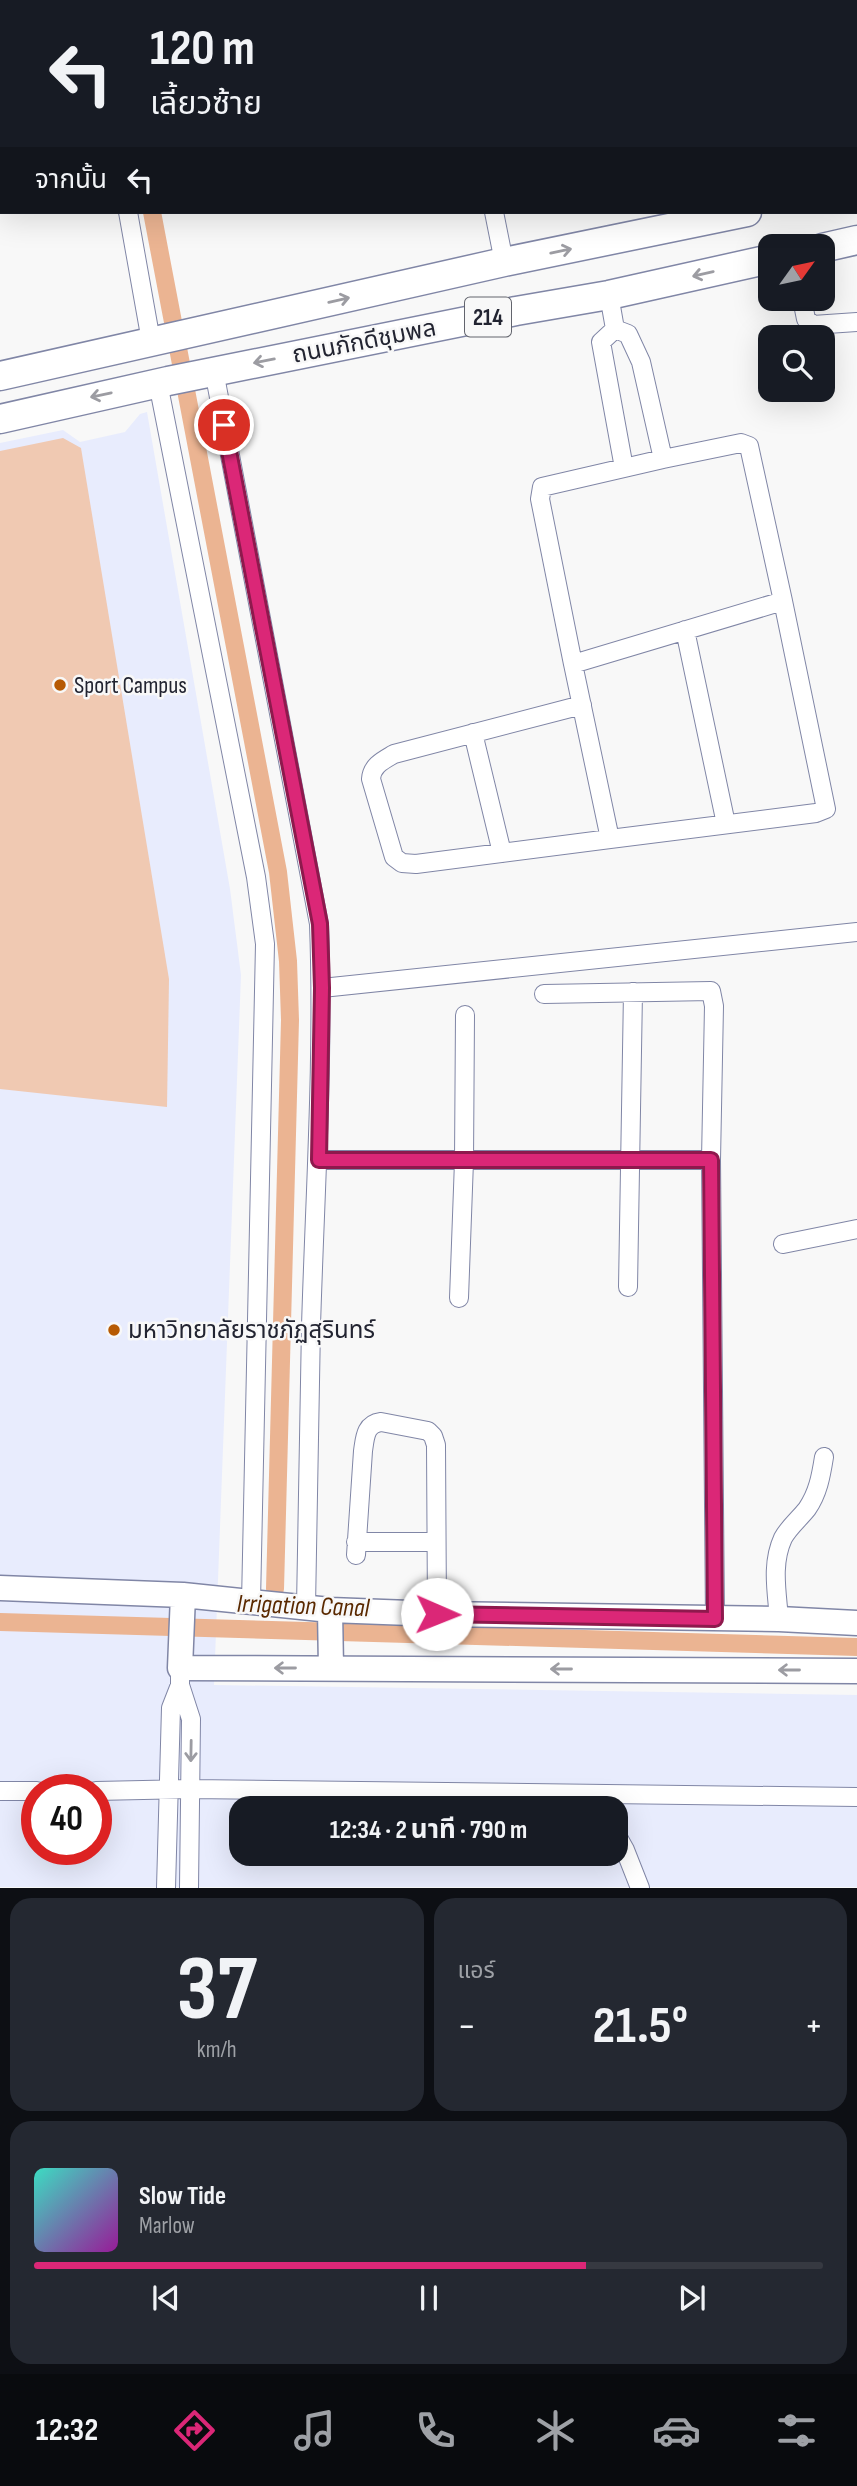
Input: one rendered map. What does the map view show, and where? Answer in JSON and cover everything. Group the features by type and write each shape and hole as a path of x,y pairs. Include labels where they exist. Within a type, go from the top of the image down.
{"main road":[{"name":"ถนนภักดีชุมพล","path":"0,376 505,262 737,214"},
{"path":"835,245 857,240"},
{"name":"ถนนภักดีชุมพล","path":"0,419 209,372 609,295 758,263"}],"street":[{"path":"361,0 372,0"},
{"path":"128,214 157,340"},
{"path":"494,214 505,262"},
{"path":"609,295 615,328"},
{"path":"805,312 806,319 813,325 857,322"},
{"path":"615,328 628,334 641,362 663,459"},
{"path":"615,328 601,342 624,468"},
{"path":"209,372 320,924 322,988 319,1160 312,1325 322,1612 331,1661"},
{"path":"163,382 253,863 265,944 251,1602"},
{"path":"582,705 394,754 379,763 372,771 371,779 394,858 402,863 415,864 816,813 826,809 749,446 741,443 542,487 540,499 610,839"},
{"path":"573,664 783,601"},
{"path":"685,631 726,824"},
{"path":"473,733 502,853"},
{"path":"322,988 857,932"},
{"path":"544,994 710,990 713,993 711,1160 715,1619"},
{"path":"628,1286 633,992"},
{"path":"459,1298 465,1015"},
{"path":"319,1160 711,1160"},
{"path":"783,1244 857,1229"},
{"path":"436,1542 356,1548 365,1434 374,1423 423,1428 433,1436 436,1445 437,1614"},
{"path":"779,1619 775,1566 779,1549 819,1486 824,1457"},
{"path":"0,1588 183,1601 251,1602 322,1612 779,1619 857,1623"},
{"path":"166,1888 171,1708 180,1669 183,1601"},
{"path":"180,1669 331,1661 857,1671"},
{"path":"180,1669 191,1719 188,1888"},
{"path":"112,1791 190,1789 428,1796"},
{"path":"0,1791 21,1791"},
{"path":"628,1801 857,1797"},
{"path":"628,1858 640,1888"}],"shaded area":[{"name":"มหาวิทยาลัยราชภัฏสุรินทร์","path":"147,412 230,889 241,975 214,1685 857,1695 857,1887 0,1887 0,443 63,430 80,442 125,432 140,414"},
{"name":"Sport Campus","path":"63,438 81,448 169,979 167,1107 0,1089 0,451"}],"waterway":[{"path":"152,214 278,872 288,961 290,1020 275,1589"},
{"name":"Irrigation Canal","path":"0,1622 857,1647"}],"place":[{"name":"Sport Campus","path":"60,685"},
{"name":"มหาวิทยาลัยราชภัฏสุรินทร์","path":"114,1330"}],"route":[{"path":"224,425 320,924 322,988 319,1160 711,1160 715,1619 437,1614"}]}
